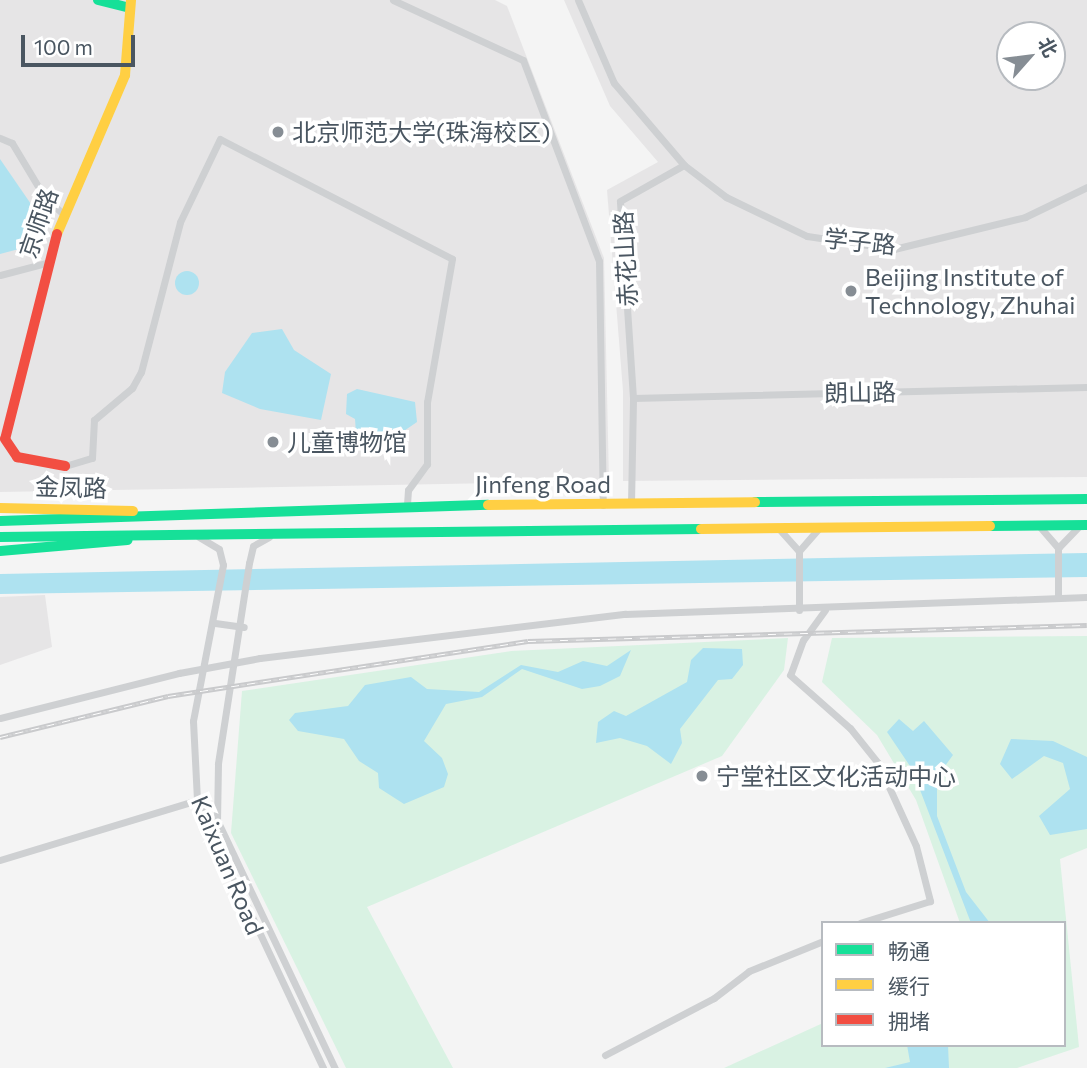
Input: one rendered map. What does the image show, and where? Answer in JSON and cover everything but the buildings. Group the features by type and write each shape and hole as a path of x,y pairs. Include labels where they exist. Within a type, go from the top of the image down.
{"main road":[{"path":"98,0 130,4"},
{"name":"京师路","path":"65,466 17,457 5,439 46,263 62,213 125,75 130,4"},
{"name":"Jinfeng Road","path":"0,521 141,512 407,506 1087,499"},
{"name":"金凤路","path":"0,508 60,505 141,512"},
{"name":"Jinfeng Road","path":"0,537 135,539 1083,525"},
{"path":"0,551 135,539"}],"street":[{"path":"393,0 523,60 600,261 603,505"},
{"path":"578,0 614,83 684,165"},
{"path":"0,138 12,143 45,198 62,213"},
{"path":"65,466 92,458 94,420 132,388 141,372 180,222 220,139 452,259 427,402 427,464 408,490 407,506"},
{"name":"学子路","path":"684,165 726,197 807,236 894,249 1025,217 1087,187"},
{"name":"赤花山路","path":"631,505 633,397 620,201 684,165"},
{"path":"0,275 46,263"},
{"name":"朗山路","path":"633,397 1087,387"},
{"path":"1036,525 1058,550 1058,597"},
{"path":"1058,550 1083,525"},
{"path":"799,551 819,529"},
{"path":"780,530 799,551 799,610"},
{"name":"Kaixuan Road","path":"271,536 253,546 249,563 244,627 218,764 217,820 335,1068"},
{"name":"Kaixuan Road","path":"198,537 219,549 223,565 215,622 193,721 197,800 323,1068"},
{"path":"0,718 179,673 260,658 625,614 825,610 918,600 1087,597"},
{"path":"825,610 790,675 850,728 878,764 916,846 930,901 866,921"},
{"path":"215,622 244,627"},
{"path":"0,860 197,800"},
{"path":"605,1055 715,998 749,971 821,942"}],"shaded area":[{"name":"北京师范大学(珠海校区)","path":"0,0 495,0 507,6 604,258 609,481 0,492"},
{"name":"Beijing Institute of Technology, Zhuhai","path":"564,0 1087,0 1087,477 623,481 623,391 607,190 658,162 610,106"},
{"path":"45,595 52,647 0,665 0,597"}],"green space":[{"path":"1087,636 1087,848 1060,859 1079,1047 1017,1068 724,1068 821,1024 821,1047 1066,1047 1066,921 959,921 916,800 877,735 822,682 832,638"},
{"path":"788,638 784,670 722,756 367,907 453,1068 346,1068 231,833 242,691 511,651"}],"water":[{"path":"0,159 44,223 34,245 0,254"},
{"path":"187,271 198,278 199,283 192,294 187,295 176,288 175,283 182,272"},
{"path":"282,329 294,350 331,374 321,420 260,409 222,393 225,372 252,333"},
{"path":"357,389 415,402 417,422 376,450 356,433 355,419 346,414 347,394"},
{"path":"1087,553 1087,577 0,594 0,574"},
{"path":"703,648 742,649 743,665 732,679 718,680 680,729 682,743 671,764 647,746 620,738 596,743 598,722 614,711 626,716 687,682 691,660"},
{"path":"631,650 620,676 600,686 582,689 522,669 482,697 446,704 424,741 442,758 448,774 444,787 404,804 379,788 378,773 359,761 344,739 298,731 289,720 295,713 348,706 365,685 411,677 427,689 479,692 521,665 558,672 583,661 607,666"},
{"path":"899,719 913,731 924,721 953,755 937,777 937,816 966,892 988,921 970,921 912,769 887,732"},
{"path":"1011,739 1053,741 1087,757 1087,829 1050,835 1039,816 1070,789 1063,763 1044,756 1012,779 1000,764"},
{"path":"907,1047 948,1047 949,1068 885,1068 910,1062"}],"railway":[{"path":"0,737 168,696 528,641 1087,625"}],"traffic: fast":[{"path":"98,0 130,8"},
{"path":"755,502 1087,499"},
{"path":"0,521 488,505"},
{"path":"990,526 1087,525"},
{"path":"0,537 701,529"},
{"path":"0,551 128,540"}],"traffic: slow":[{"path":"57,234 125,75 131,0"},
{"path":"488,505 755,502"},
{"path":"0,508 133,511"},
{"path":"701,529 990,526"}],"traffic: jam":[{"path":"57,234 5,439 17,457 65,466"}],"place":[{"name":"北京师范大学(珠海校区)","path":"278,132"},
{"name":"Beijing Institute of Technology, Zhuhai","path":"851,291"},
{"name":"儿童博物馆","path":"273,442"},
{"name":"宁堂社区文化活动中心","path":"702,776"}]}
